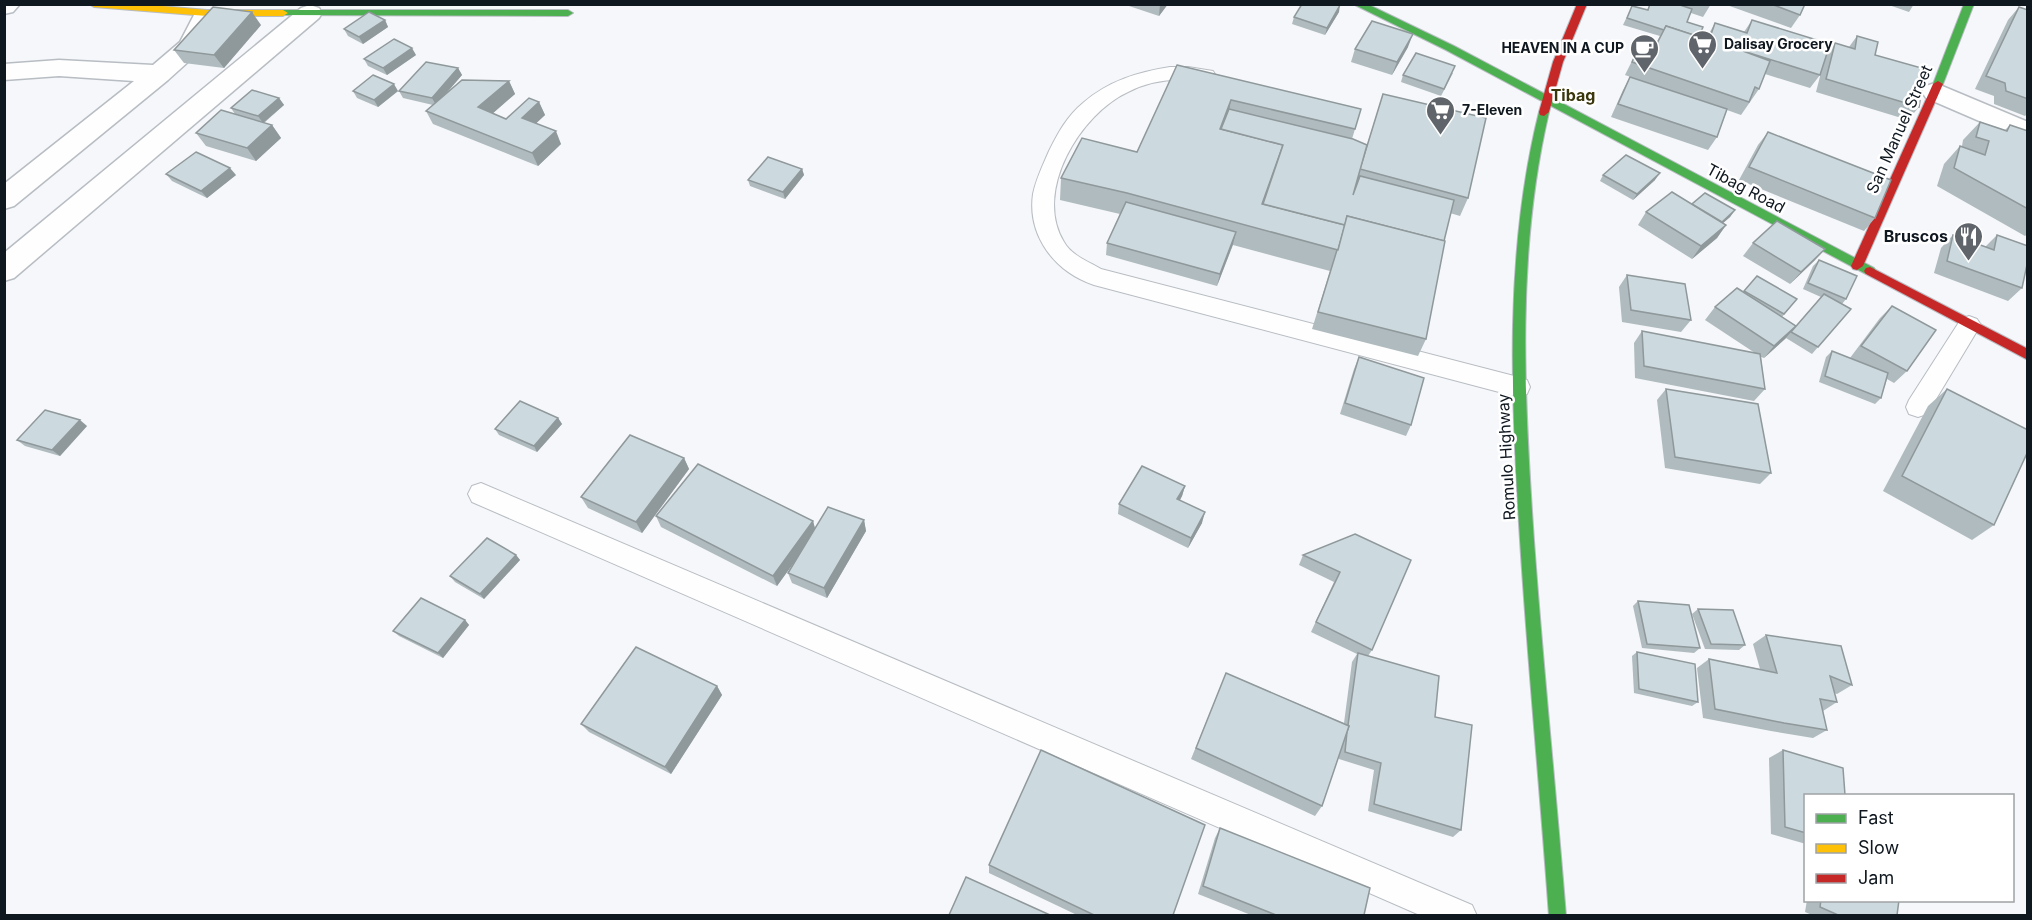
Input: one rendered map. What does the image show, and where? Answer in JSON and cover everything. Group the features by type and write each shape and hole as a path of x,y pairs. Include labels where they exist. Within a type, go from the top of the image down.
{"main road":[{"path":"94,4 207,13 568,13"},
{"name":"Tibag Road","path":"1358,4 1450,48 2028,355"},
{"name":"Romulo Highway","path":"1558,915 1529,577 1518,387 1524,234 1535,156 1546,99 1582,4"},
{"name":"San Manuel Street","path":"1857,266 1935,92 1969,4"}],"street":[{"path":"4,199 159,74 190,46 207,13"},
{"path":"4,270 310,13"},
{"path":"4,72 59,68 159,74"},
{"path":"1935,92 2028,133"}],"lane":[{"path":"1224,80 1186,72 1149,75 1130,83 1085,112 1073,125 1050,173 1041,199 1046,224 1054,246 1094,276 1518,387"},
{"path":"1918,407 1969,325"},
{"path":"481,494 1461,915"}],"building":[{"path":"1302,4 1340,5 1327,28 1294,17"},
{"path":"1650,4 1677,4 1692,9 1687,22 1703,27 1699,37 1666,26 1664,30 1627,18 1632,6 1648,10"},
{"path":"1771,4 1805,4 1800,15"},
{"path":"213,7 252,12 214,55 174,50"},
{"path":"2019,7 2028,10 2028,99 2006,91 2005,83 1986,76"},
{"path":"369,12 385,20 359,37 344,29"},
{"path":"1752,20 1830,44 1820,75 1743,51 1770,61 1759,89 1755,87 1749,102 1632,62 1639,47 1653,51 1666,26 1709,40 1715,23 1747,33"},
{"path":"1372,21 1413,34 1397,62 1355,49"},
{"path":"1857,36 1878,42 1875,55 1925,69 1919,107 1826,79 1835,43 1855,49"},
{"path":"394,39 412,48 383,68 364,59"},
{"path":"1416,53 1455,66 1444,89 1403,75"},
{"path":"426,62 458,68 432,98 399,91"},
{"path":"1177,65 1361,109 1355,129 1231,100 1220,129 1283,145 1262,204 1345,225 1338,250 1127,193 1061,178 1082,138 1137,152"},
{"path":"373,75 394,84 374,100 353,91"},
{"path":"1630,77 1727,109 1717,137 1618,104"},
{"path":"462,80 509,81 478,107 506,119 529,98 539,102 522,118 556,131 532,153 426,111"},
{"path":"252,90 279,98 258,116 231,108"},
{"path":"1383,94 1486,118 1468,198 1360,169"},
{"path":"1229,109 1353,139 1367,145 1353,195 1360,176 1454,200 1444,241 1347,216 1345,225 1263,204 1283,145 1221,129"},
{"path":"221,110 272,125 247,148 196,133"},
{"path":"1980,122 2007,131 2010,125 2028,131 2028,209 1954,168 1960,146 1985,155 1989,141 1976,137"},
{"path":"1768,132 1891,180 1875,218 1749,167"},
{"path":"196,152 230,168 201,191 166,174"},
{"path":"1626,155 1660,173 1637,194 1603,175"},
{"path":"768,157 802,169 783,192 748,180"},
{"path":"1672,192 1726,225 1701,246 1646,212"},
{"path":"1705,193 1735,210 1722,222 1692,204"},
{"path":"1126,202 1236,232 1220,274 1107,243"},
{"path":"1347,216 1445,241 1426,339 1318,312"},
{"path":"1777,221 1825,249 1801,272 1753,243"},
{"path":"1953,235 1994,250 1997,235 2028,246 2028,260 2022,288 1947,261"},
{"path":"1819,260 1857,276 1846,299 1808,283"},
{"path":"1627,275 1685,284 1691,320 1631,310"},
{"path":"1757,276 1797,299 1784,314 1744,291"},
{"path":"1737,288 1796,326 1774,346 1715,307"},
{"path":"1824,294 1851,309 1818,347 1791,332"},
{"path":"1892,306 1936,330 1907,371 1861,346"},
{"path":"1642,331 1760,354 1765,389 1644,366"},
{"path":"1832,351 1888,373 1881,398 1825,376"},
{"path":"1359,357 1424,378 1411,425 1345,403"},
{"path":"1666,389 1758,404 1771,473 1675,457"},
{"path":"1947,389 2028,430 2028,451 1994,525 1902,476"},
{"path":"520,401 558,418 534,446 495,429"},
{"path":"45,410 80,420 52,450 17,440"},
{"path":"630,435 684,458 636,522 581,497"},
{"path":"698,464 813,521 773,576 656,516"},
{"path":"1142,466 1185,486 1177,499 1205,512 1191,538 1119,504"},
{"path":"828,507 864,520 824,588 788,573"},
{"path":"1355,534 1411,560 1372,650 1316,622 1340,572 1303,555"},
{"path":"487,538 516,555 480,594 450,576"},
{"path":"421,598 465,620 438,653 393,631"},
{"path":"1638,601 1689,605 1700,648 1647,644"},
{"path":"1698,609 1733,610 1745,645 1711,644"},
{"path":"1766,635 1841,646 1852,685 1830,676 1837,702 1820,699 1827,730 1715,709 1709,659 1777,673"},
{"path":"636,647 717,686 665,767 581,724"},
{"path":"1637,652 1695,664 1698,702 1639,689"},
{"path":"1358,653 1439,676 1435,717 1472,725 1461,830 1374,804 1381,763 1345,752"},
{"path":"1226,673 1349,726 1322,806 1196,748"},
{"path":"1041,750 1205,825 1173,915 1094,915 989,865"},
{"path":"1783,750 1843,768 1845,794 1804,794 1804,832 1785,827"},
{"path":"1220,828 1370,888 1364,915 1276,915 1203,886"},
{"path":"966,877 1050,915 949,915"},
{"path":"1821,902 1899,902 1897,915 1838,915 1820,907"}],"traffic: fast":[{"path":"1358,4 1450,48 1870,271"},
{"path":"1938,84 1969,4"},
{"path":"283,13 568,13"},
{"path":"1544,112 1534,154 1522,240 1519,372 1529,574 1558,916"}],"traffic: slow":[{"path":"94,4 207,13 283,13"}],"traffic: jam":[{"path":"1544,112 1558,62 1582,4"},
{"path":"1857,266 1938,84"},
{"path":"1870,271 2028,355"}],"place":[{"name":"Dalisay Grocery","path":"1703,70"},
{"name":"HEAVEN IN A CUP","path":"1645,74"},
{"name":"7-Eleven","path":"1441,136"},
{"name":"Bruscos","path":"1969,262"}],"district":[{"name":"Tibag","path":"1573,95"}]}
